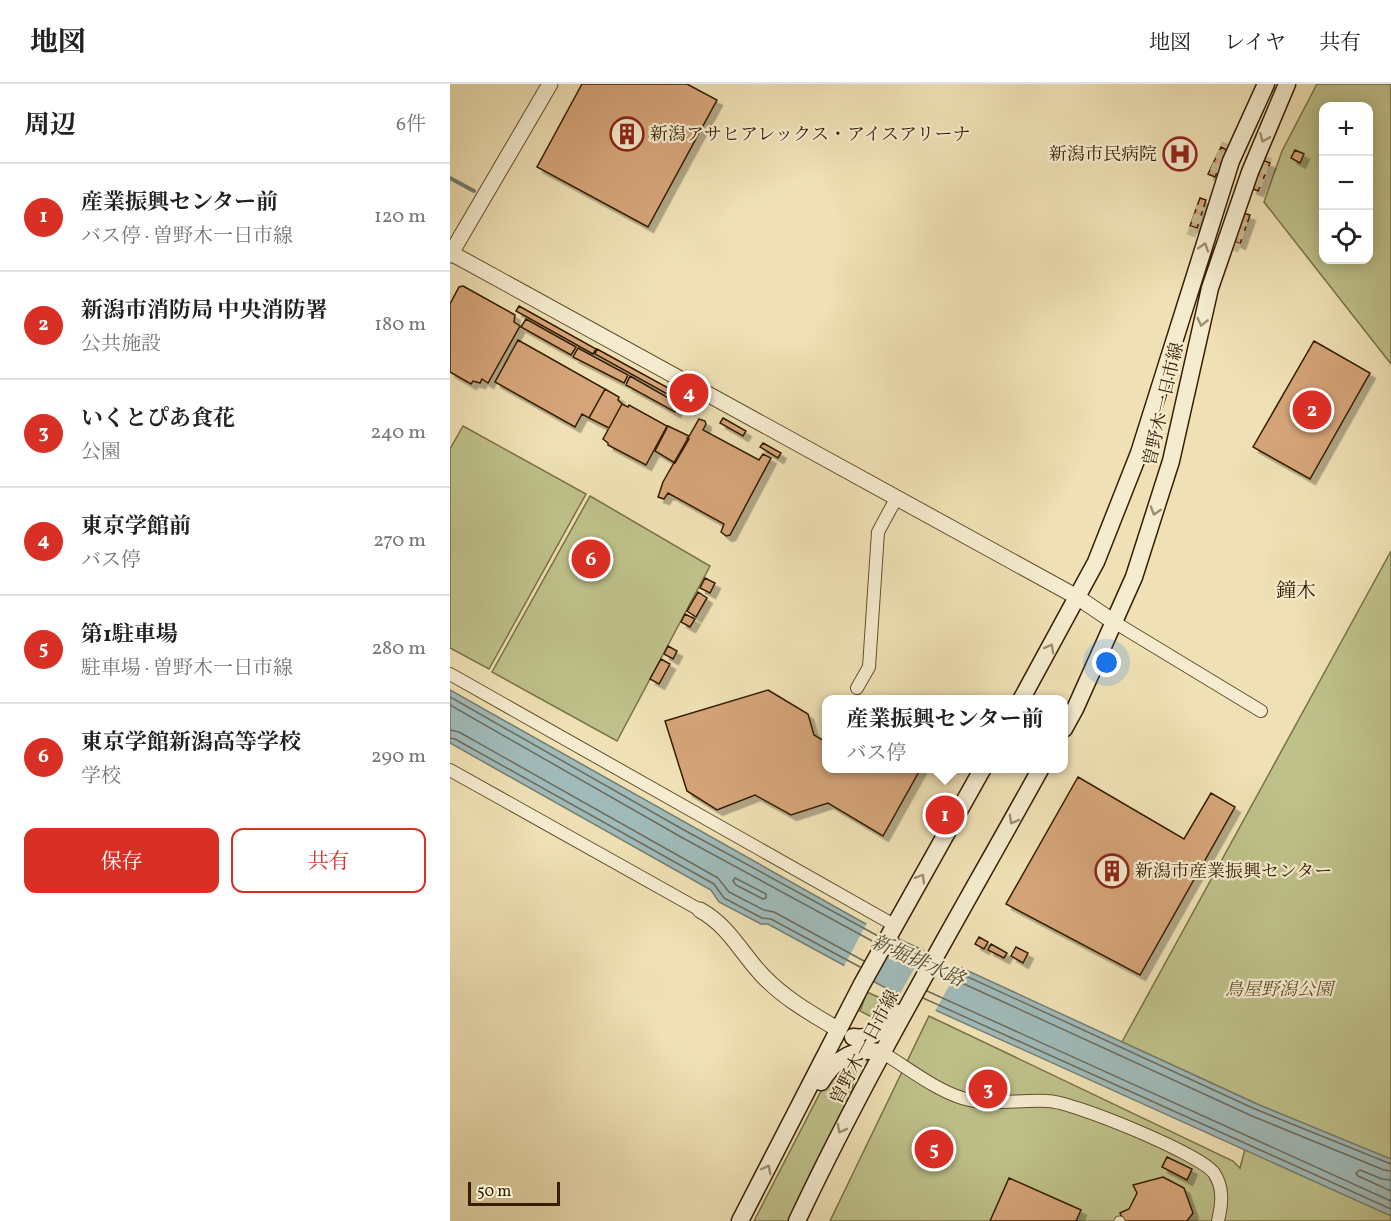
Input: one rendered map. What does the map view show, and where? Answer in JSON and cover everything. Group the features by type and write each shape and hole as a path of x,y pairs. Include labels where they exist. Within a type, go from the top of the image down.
{"main road":[{"name":"曽野木一日市線","path":"1023,695 1096,562 1139,453 1231,162 1266,84"},
{"name":"曽野木一日市線","path":"1068,722 1134,577 1171,461 1210,288 1250,172 1287,84"},
{"name":"曽野木一日市線","path":"796,1221 855,1104 858,1041 854,1000 980,773"},
{"name":"曽野木一日市線","path":"740,1221 786,1131 858,1041 905,1002 935,955 1038,773"},
{"path":"854,1000 860,1077 855,1104"},
{"path":"786,1131 803,1112 825,1074 833,1065 845,1056 858,1041 880,1032 905,1002"}],"street":[{"path":"550,84 451,254 1077,597 1261,711"},
{"path":"857,688 869,667 878,532 897,497"},
{"path":"450,674 893,927"},
{"path":"450,770 700,910 720,923 761,974 798,1005 930,1082 962,1098 987,1104 1047,1100 1071,1105 1104,1117 1205,1164 1218,1180 1222,1193 1218,1221"}],"green space":[{"path":"1317,84 1391,84 1391,364 1264,202 1282,151"},
{"path":"463,426 586,494 489,669 450,648 450,449"},
{"path":"590,496 710,566 617,741 492,672"},
{"name":"鳥屋野潟公園","path":"1391,551 1391,1221 830,1221 929,1016 1233,1161 1240,1168 1257,1104 1122,1042"},
{"path":"867,992 894,1004 881,1022 860,1011"},
{"path":"844,1063 856,1069 850,1100 789,1221 754,1221 821,1091"}],"water":[{"name":"新堀排水路","path":"450,690 864,923 1257,1104 1391,1159 1391,1216 882,986 768,924 761,924 719,902 711,890 450,743"}],"pier":[{"path":"868,921 897,935 871,983 843,968"},
{"path":"926,948 961,964 934,1013 898,997"}],"building":[{"name":"新潟アサヒアレックス・アイスアリーナ","path":"582,84 687,84 717,100 648,227 537,167"},
{"path":"1221,147 1227,150 1215,177 1208,174"},
{"path":"1295,150 1304,154 1300,163 1291,158"},
{"path":"1263,160 1270,163 1258,191 1251,188"},
{"path":"1200,198 1206,200 1197,228 1190,226"},
{"path":"1243,213 1250,215 1240,244 1234,241"},
{"path":"463,286 515,315 514,322 520,326 488,383 482,379 480,383 473,381 471,384 450,372 450,304 459,287"},
{"path":"519,306 596,349 593,354 516,311"},
{"path":"526,319 576,347 571,355 521,327"},
{"path":"518,340 605,389 589,418 582,414 575,427 495,382"},
{"path":"1314,341 1370,373 1310,479 1253,447"},
{"path":"578,348 628,375 624,383 573,357"},
{"path":"597,349 681,395 678,400 595,354"},
{"path":"630,376 679,404 675,412 626,385"},
{"path":"605,389 619,397 618,400 622,404 609,428 589,418"},
{"path":"622,404 628,407 629,405 667,426 646,465 608,445 603,439"},
{"path":"723,418 746,431 743,436 720,423"},
{"path":"699,419 705,421 703,430 759,460 763,454 771,458 730,535 726,536 721,532 724,524 668,493 664,499 658,497 663,482"},
{"path":"668,426 689,436 675,463 655,451"},
{"path":"763,443 781,453 778,458 760,447"},
{"path":"705,578 715,583 710,593 700,588"},
{"path":"698,592 707,598 696,617 687,611"},
{"path":"685,614 695,619 690,627 681,622"},
{"path":"668,646 677,651 673,659 664,654"},
{"path":"661,659 670,664 659,684 650,679"},
{"path":"768,690 808,714 814,735 822,740 822,773 918,773 883,836 828,803 791,815 755,795 717,810 687,791 665,721"},
{"name":"新潟市産業振興センター","path":"1078,777 1184,839 1211,793 1235,807 1140,975 1006,904"},
{"path":"979,937 988,942 984,949 975,944"},
{"path":"991,944 1007,953 1004,958 988,950"},
{"path":"1016,947 1028,953 1023,963 1011,956"},
{"path":"1167,1157 1192,1169 1187,1180 1162,1167"},
{"path":"1163,1177 1184,1188 1193,1213 1187,1221 1123,1221 1120,1213 1129,1209 1137,1193 1133,1185"},
{"path":"1009,1178 1081,1210 1076,1221 990,1221"}],"waterway":[{"path":"450,178 474,191"}],"tunnel":[{"path":"1214,172 1226,143"},
{"path":"1257,186 1268,157"},
{"path":"1191,236 1201,206"},
{"path":"1234,251 1244,221"}],"place":[{"name":"新潟アサヒアレックス・アイスアリーナ","path":"627,134"},
{"name":"新潟市民病院","path":"1180,154"},
{"name":"東京学館前","path":"689,393"},
{"name":"新潟市消防局 中央消防署","path":"1312,410"},
{"name":"東京学館新潟高等学校","path":"591,559"},
{"name":"産業振興センター前","path":"945,815"},
{"name":"新潟市産業振興センター","path":"1112,871"},
{"name":"いくとぴあ食花","path":"988,1089"},
{"name":"第1駐車場","path":"934,1149"}],"district":[{"name":"鐘木","path":"1296,590"}]}
